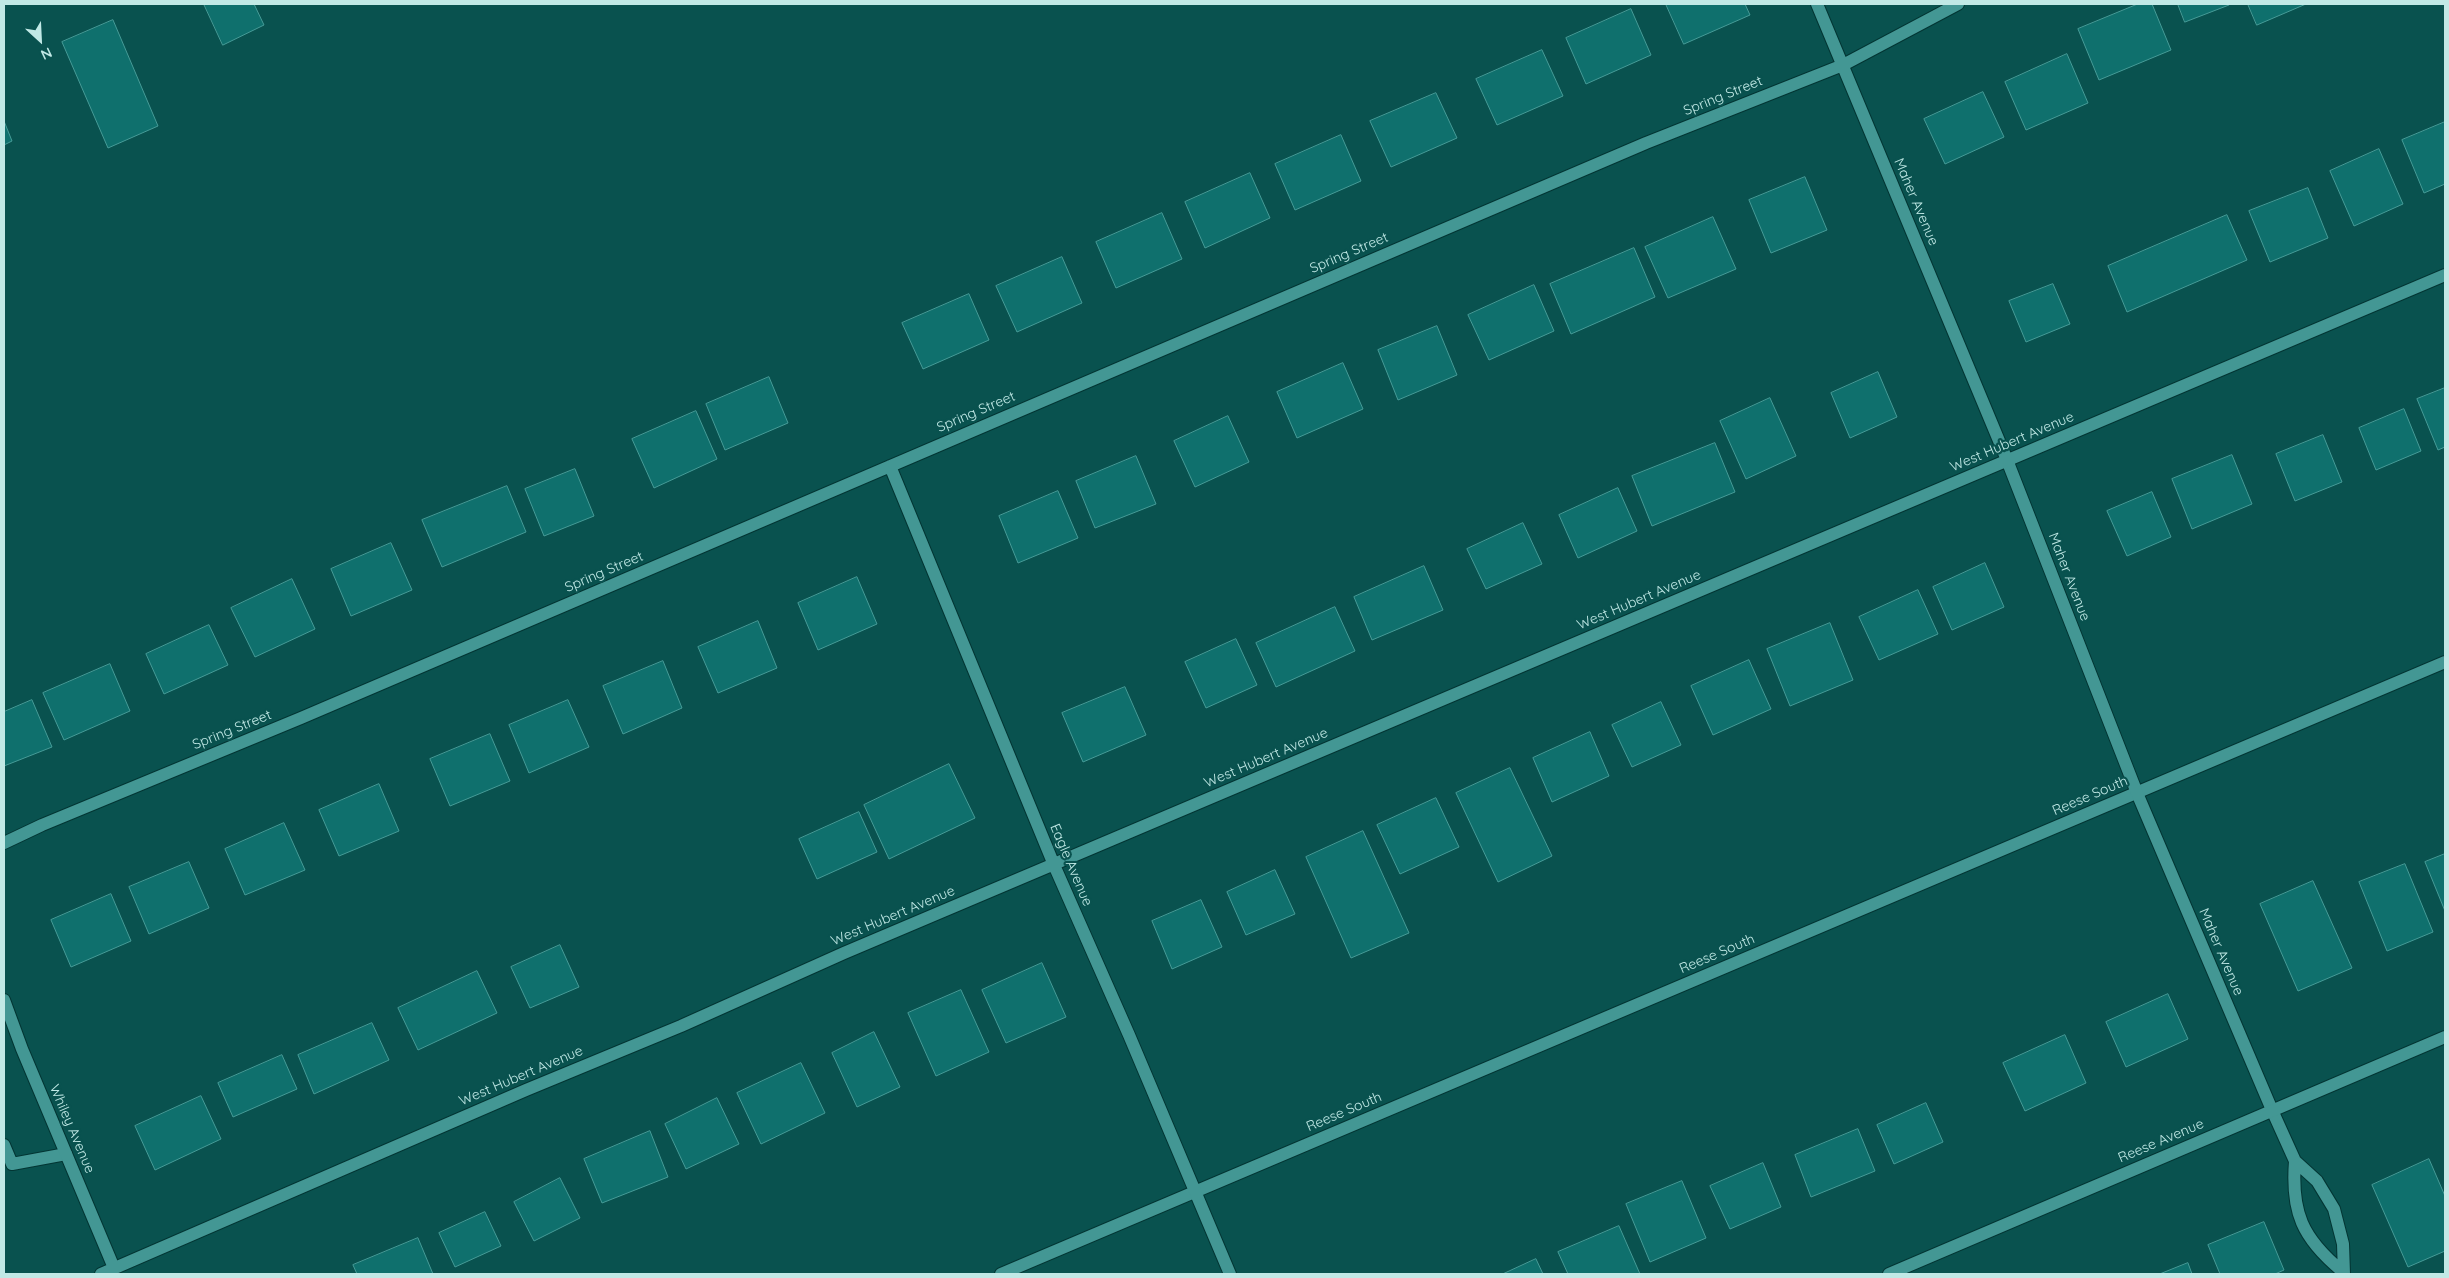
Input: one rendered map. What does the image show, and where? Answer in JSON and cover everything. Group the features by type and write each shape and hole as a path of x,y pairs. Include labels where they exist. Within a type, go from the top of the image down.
{"street":[{"name":"Maher Avenue","path":"1817,4 2007,460 2137,793 2294,1161 2293,1189 2301,1222 2320,1252 2343,1273"},
{"name":"Spring Street","path":"4,843 42,825 311,714 1646,143 1843,65 1958,4"},
{"name":"West Hubert Avenue","path":"101,1274 516,1094 682,1026 844,953 2445,275"},
{"name":"Eagle Avenue","path":"890,466 1054,865 1230,1274"},
{"name":"Reese South","path":"1001,1274 2445,662"},
{"name":"Whiley Avenue","path":"4,1000 114,1268"},
{"name":"Reese Avenue","path":"1889,1274 2445,1037"},
{"path":"4,1145 12,1164 66,1154"},
{"name":"Maher Avenue","path":"2294,1161 2317,1181 2334,1209 2343,1244 2343,1273"}],"building":[{"path":"204,4 254,4 264,25 223,45"},
{"path":"1666,4 1745,4 1750,15 1684,44"},
{"path":"2138,4 2152,4 2171,50 2099,80 2078,29"},
{"path":"2178,4 2228,4 2229,5 2185,22"},
{"path":"2248,4 2306,4 2257,25"},
{"path":"1631,9 1651,55 1586,84 1566,38"},
{"path":"113,20 158,126 108,148 62,42"},
{"path":"1542,50 1563,96 1497,125 1476,79"},
{"path":"2067,54 2088,103 2026,130 2005,82"},
{"path":"1983,92 2004,137 1945,164 1924,119"},
{"path":"1436,93 1457,138 1391,167 1370,121"},
{"path":"4,121 12,141 4,145"},
{"path":"2445,122 2445,184 2424,193 2402,140"},
{"path":"1341,135 1361,181 1295,210 1275,164"},
{"path":"2379,149 2403,204 2354,226 2330,171"},
{"path":"1250,173 1270,218 1205,248 1185,202"},
{"path":"1805,177 1827,230 1771,253 1749,200"},
{"path":"2308,188 2328,238 2270,262 2249,211"},
{"path":"1162,213 1182,259 1116,288 1096,242"},
{"path":"2227,215 2247,260 2127,312 2108,266"},
{"path":"1713,217 1736,269 1668,298 1645,247"},
{"path":"1634,248 1655,297 1571,334 1550,284"},
{"path":"1062,257 1082,303 1017,332 996,286"},
{"path":"2053,284 2070,324 2026,342 2009,301"},
{"path":"1534,285 1554,331 1489,360 1468,315"},
{"path":"969,294 989,340 923,369 902,323"},
{"path":"1437,326 1457,375 1398,400 1378,350"},
{"path":"1343,363 1363,409 1297,438 1277,392"},
{"path":"1878,372 1897,417 1850,438 1831,393"},
{"path":"769,377 788,423 725,450 706,404"},
{"path":"2445,388 2445,447 2438,450 2417,399"},
{"path":"1770,398 1796,456 1746,479 1720,421"},
{"path":"2404,409 2421,451 2376,470 2359,428"},
{"path":"696,411 717,459 654,488 632,439"},
{"path":"1228,416 1249,462 1195,487 1174,441"},
{"path":"2323,435 2342,482 2295,501 2276,454"},
{"path":"1715,443 1735,492 1652,526 1632,476"},
{"path":"2232,455 2252,504 2192,529 2172,479"},
{"path":"1136,456 1156,504 1095,528 1076,481"},
{"path":"575,469 594,516 544,536 525,489"},
{"path":"507,486 526,532 442,567 422,520"},
{"path":"1618,488 1637,531 1578,558 1559,515"},
{"path":"1058,491 1078,538 1018,563 999,516"},
{"path":"2152,492 2171,537 2127,556 2107,511"},
{"path":"1523,523 1542,564 1486,589 1467,549"},
{"path":"391,543 412,590 351,616 331,569"},
{"path":"1985,563 2004,607 1952,630 1933,587"},
{"path":"1424,566 1443,610 1372,640 1354,597"},
{"path":"857,577 877,624 818,650 798,603"},
{"path":"292,579 315,629 255,657 231,608"},
{"path":"1918,590 1938,634 1879,660 1859,617"},
{"path":"1335,607 1355,651 1276,687 1256,643"},
{"path":"758,621 777,668 718,693 698,647"},
{"path":"1830,623 1853,680 1790,706 1767,649"},
{"path":"209,625 228,665 164,694 146,654"},
{"path":"1236,639 1257,685 1206,708 1185,662"},
{"path":"1749,660 1771,709 1713,735 1691,686"},
{"path":"663,661 682,708 623,734 603,686"},
{"path":"110,664 130,711 64,740 43,693"},
{"path":"1125,687 1146,735 1083,762 1062,713"},
{"path":"32,700 52,747 4,766 4,712"},
{"path":"568,700 589,747 529,773 509,725"},
{"path":"1661,702 1681,745 1632,767 1612,725"},
{"path":"1590,732 1609,776 1552,802 1533,758"},
{"path":"490,734 510,781 450,806 430,759"},
{"path":"949,764 975,818 889,859 864,805"},
{"path":"1510,768 1552,856 1498,882 1456,793"},
{"path":"379,784 399,831 339,856 319,810"},
{"path":"1436,798 1459,847 1400,874 1377,825"},
{"path":"859,812 877,852 817,879 799,839"},
{"path":"284,823 305,870 245,895 225,849"},
{"path":"1363,831 1409,933 1351,958 1306,857"},
{"path":"2445,854 2445,911 2425,862"},
{"path":"189,862 209,908 149,934 129,887"},
{"path":"2405,864 2433,932 2387,951 2359,882"},
{"path":"1275,870 1295,914 1246,935 1227,892"},
{"path":"2313,881 2352,968 2298,991 2260,904"},
{"path":"111,894 131,941 71,967 51,920"},
{"path":"1201,900 1222,947 1172,969 1152,921"},
{"path":"560,945 579,987 530,1008 511,967"},
{"path":"1042,963 1066,1017 1006,1043 982,990"},
{"path":"477,971 497,1013 418,1050 398,1008"},
{"path":"961,990 989,1052 936,1076 908,1013"},
{"path":"2168,994 2188,1039 2126,1067 2106,1022"},
{"path":"372,1023 389,1060 314,1094 298,1055"},
{"path":"874,1032 900,1087 857,1107 832,1053"},
{"path":"2065,1035 2086,1083 2025,1111 2003,1063"},
{"path":"282,1055 297,1089 233,1117 218,1083"},
{"path":"801,1063 825,1113 761,1144 737,1093"},
{"path":"201,1096 221,1139 155,1170 135,1126"},
{"path":"717,1098 739,1144 686,1169 665,1124"},
{"path":"1926,1103 1943,1142 1894,1164 1877,1125"},
{"path":"1858,1129 1875,1171 1811,1197 1795,1155"},
{"path":"650,1131 668,1177 602,1203 584,1159"},
{"path":"2429,1159 2445,1196 2445,1251 2408,1267 2372,1185"},
{"path":"1763,1163 1781,1207 1730,1229 1710,1186"},
{"path":"560,1178 580,1218 534,1241 514,1202"},
{"path":"1682,1181 1706,1238 1650,1262 1626,1204"},
{"path":"485,1212 501,1246 455,1267 439,1233"},
{"path":"2264,1222 2284,1270 2275,1274 2220,1274 2208,1245"},
{"path":"1619,1226 1640,1274 1568,1274 1558,1252"},
{"path":"418,1238 433,1274 357,1274 353,1265"},
{"path":"1536,1259 1543,1274 1503,1274"},
{"path":"2188,1263 2192,1274 2160,1274"}]}
